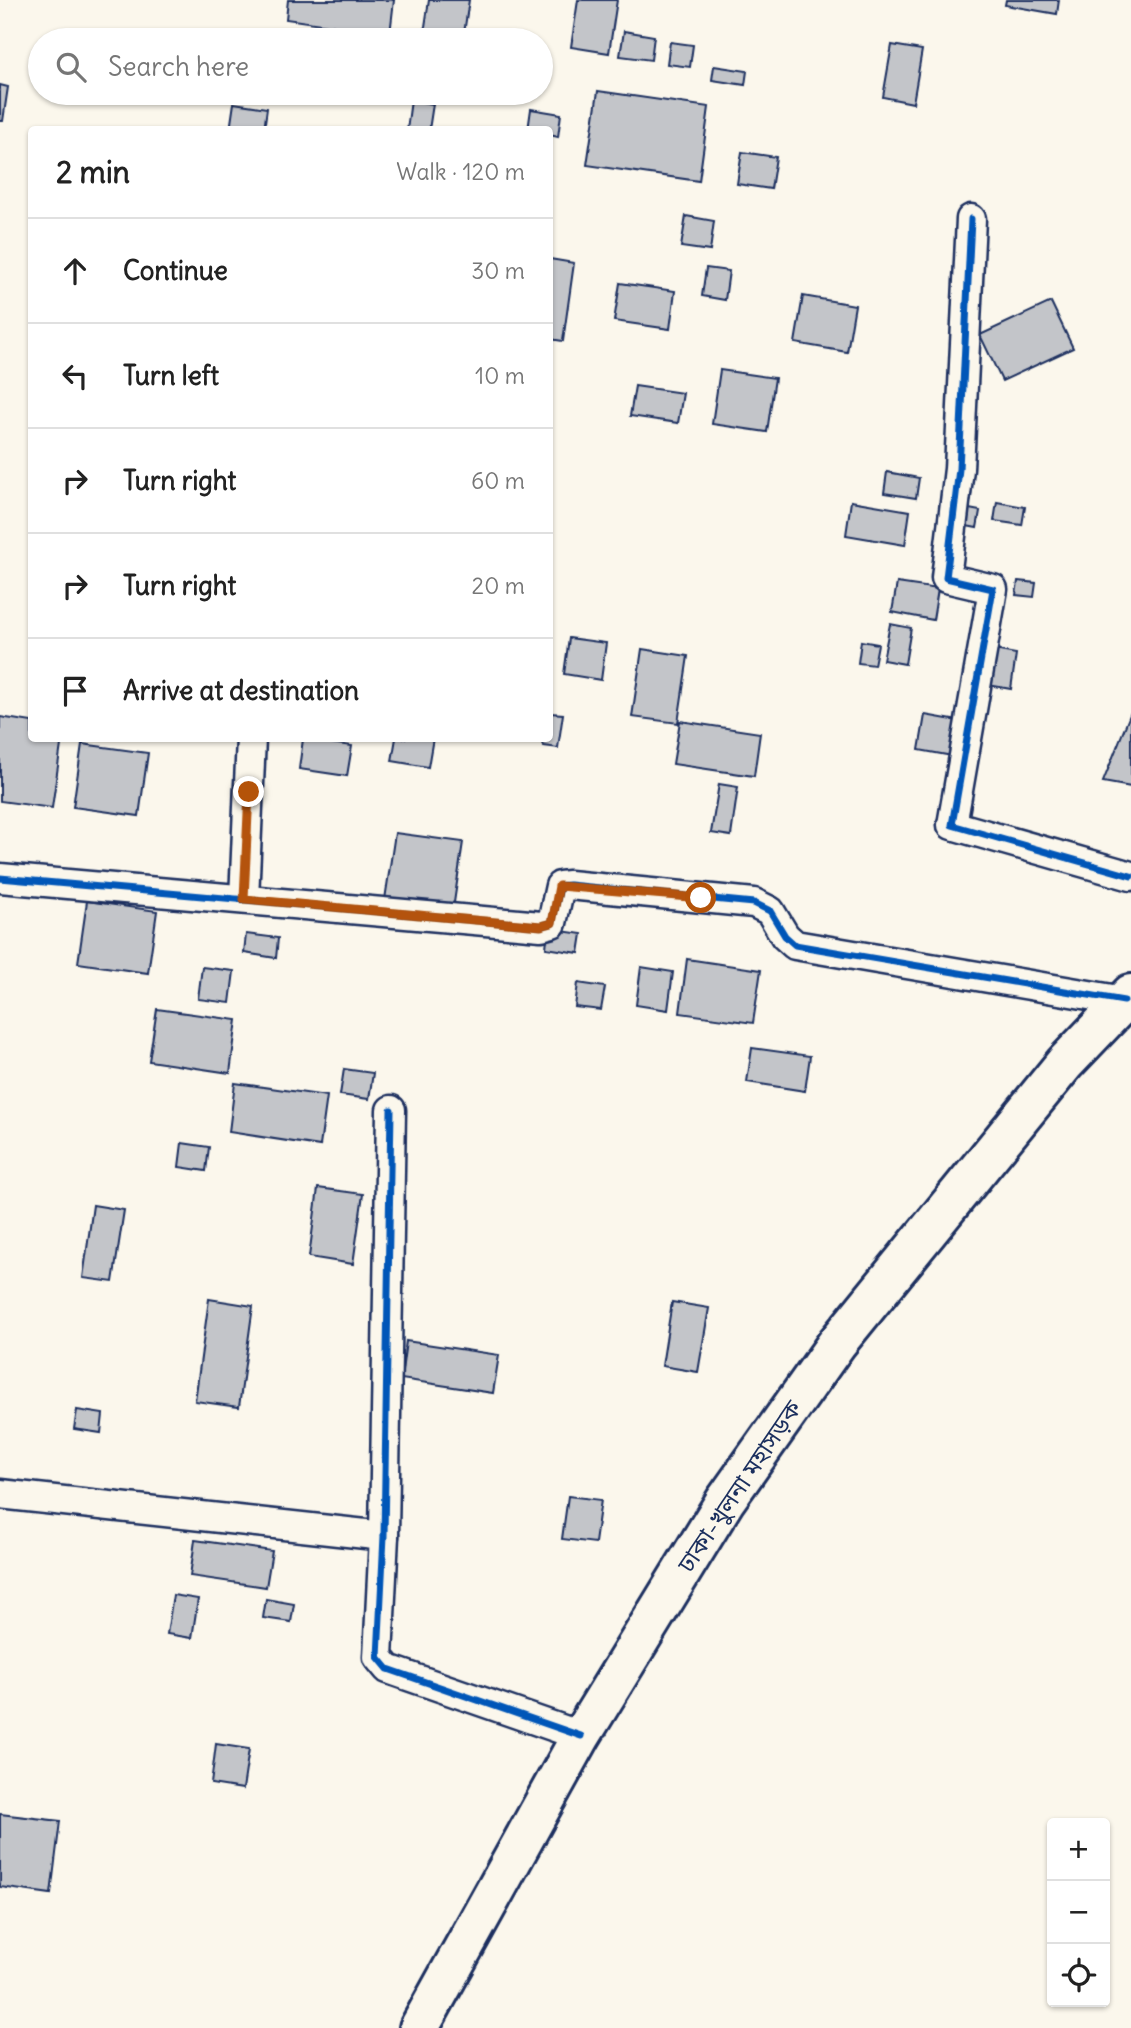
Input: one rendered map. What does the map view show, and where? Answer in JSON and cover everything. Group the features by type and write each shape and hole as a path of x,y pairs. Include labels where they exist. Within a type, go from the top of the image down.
{"highway":[{"name":"ঢাকা-খুলনা মহাসড়ক","path":"419,2028 581,1736 725,1501 837,1343 1065,1063 1127,997"}],"street":[{"path":"971,219 959,469 946,578 993,589 952,825 1131,876"},
{"path":"244,899 251,742"},
{"path":"0,878 541,926 552,923 559,886 754,903 770,911 785,936 795,945 1127,997"},
{"path":"391,1110 384,1536 378,1657 388,1669 581,1736"},
{"path":"0,1494 384,1536"}],"building":[{"path":"288,0 394,0 391,28 348,28 286,19"},
{"path":"429,0 469,0 465,28 425,28"},
{"path":"578,0 617,0 609,53 571,47"},
{"path":"1006,0 1059,0 1057,14 1005,5"},
{"path":"624,31 654,36 651,60 620,56"},
{"path":"670,42 693,45 690,67 667,64"},
{"path":"892,45 922,50 913,103 883,97"},
{"path":"714,66 747,71 745,85 712,80"},
{"path":"0,85 8,87 3,121 0,121"},
{"path":"598,91 709,107 699,181 587,165"},
{"path":"234,105 267,108 265,126 231,126"},
{"path":"410,105 433,105 430,126 408,126"},
{"path":"531,109 561,114 558,137 553,136 553,126 529,126"},
{"path":"742,152 776,157 771,189 737,184"},
{"path":"686,216 714,221 710,251 681,247"},
{"path":"553,260 574,263 563,341 553,339"},
{"path":"706,268 729,271 725,300 702,296"},
{"path":"620,283 675,291 670,329 614,321"},
{"path":"803,296 855,305 847,352 795,343"},
{"path":"1051,302 1073,348 1002,381 980,335"},
{"path":"720,370 775,378 767,432 712,424"},
{"path":"635,386 683,393 678,423 630,416"},
{"path":"887,472 919,478 916,498 884,493"},
{"path":"851,501 910,511 905,545 846,535"},
{"path":"997,502 1025,507 1022,525 994,521"},
{"path":"964,508 980,511 977,528 961,525"},
{"path":"1018,581 1036,583 1034,597 1016,595"},
{"path":"897,583 938,589 933,620 892,612"},
{"path":"890,624 911,628 905,664 883,660"},
{"path":"569,638 606,643 601,680 564,674"},
{"path":"861,641 878,644 874,665 858,663"},
{"path":"642,649 688,656 678,723 632,717"},
{"path":"994,650 1016,654 1011,689 988,685"},
{"path":"1131,712 1131,787 1103,782"},
{"path":"553,713 563,714 558,748 543,746 544,742 553,742"},
{"path":"925,715 964,722 958,757 919,750"},
{"path":"0,717 28,721 28,742 61,742 52,808 0,801"},
{"path":"680,721 760,733 754,776 673,764"},
{"path":"303,742 352,746 347,776 299,769"},
{"path":"395,742 432,742 428,767 392,761"},
{"path":"82,744 148,753 139,816 73,807"},
{"path":"719,784 738,787 731,836 711,833"},
{"path":"395,833 463,842 452,916 384,906"},
{"path":"87,901 157,911 148,973 78,963"},
{"path":"548,929 582,934 579,953 546,948"},
{"path":"246,934 278,938 276,958 244,953"},
{"path":"687,959 761,970 753,1023 680,1013"},
{"path":"202,967 234,971 230,1003 198,999"},
{"path":"641,967 673,972 668,1010 636,1005"},
{"path":"578,983 605,987 601,1010 575,1007"},
{"path":"157,1009 237,1020 230,1073 149,1061"},
{"path":"752,1048 810,1056 805,1091 747,1082"},
{"path":"344,1069 373,1073 369,1099 340,1095"},
{"path":"235,1083 327,1096 320,1146 229,1132"},
{"path":"182,1143 209,1147 206,1171 179,1167"},
{"path":"318,1188 363,1194 353,1264 309,1257"},
{"path":"93,1205 124,1210 113,1282 83,1278"},
{"path":"209,1299 253,1306 239,1407 195,1401"},
{"path":"672,1302 709,1308 698,1372 662,1366"},
{"path":"406,1341 499,1355 493,1393 401,1379"},
{"path":"77,1410 103,1414 101,1433 74,1429"},
{"path":"568,1496 601,1500 595,1543 562,1539"},
{"path":"195,1540 272,1551 266,1587 190,1576"},
{"path":"173,1595 198,1599 192,1638 167,1634"},
{"path":"266,1599 294,1604 291,1622 263,1618"},
{"path":"216,1744 249,1749 243,1789 211,1784"},
{"path":"0,1814 60,1821 51,1894 0,1887"}],"cycle path":[{"path":"971,219 959,469 946,578 993,589 952,825 1131,876"},
{"path":"0,878 541,926 552,923 560,886 569,885 754,903 770,911 785,936 795,945 1124,1001"},
{"path":"391,1110 384,1536 378,1657 388,1669 581,1736"}],"route":[{"path":"249,792 244,899 541,926 552,923 559,886 701,898"}]}
